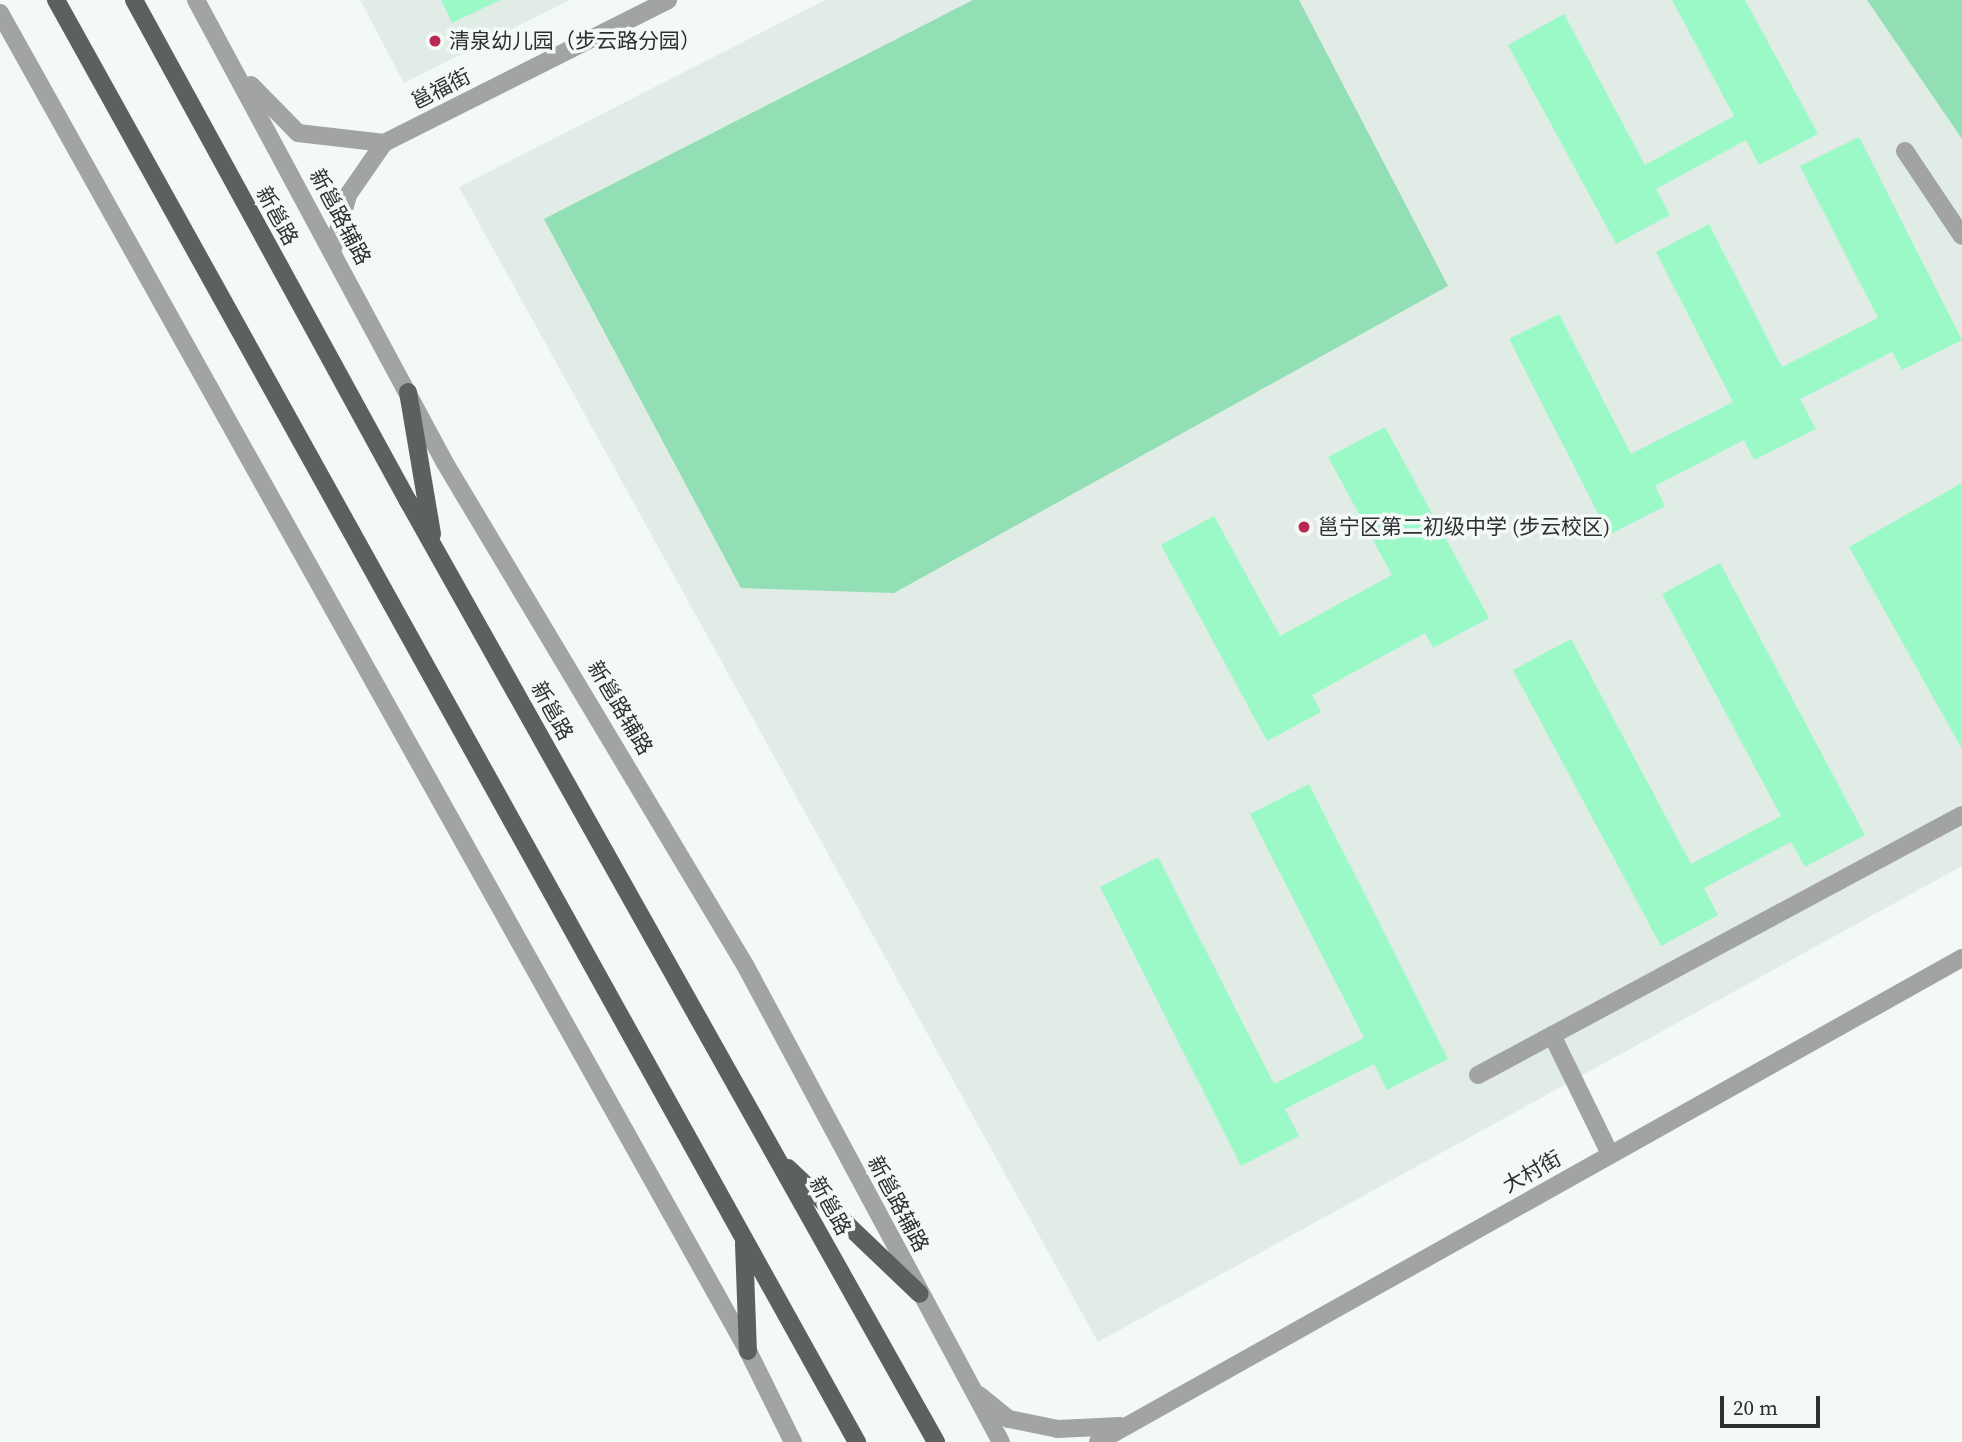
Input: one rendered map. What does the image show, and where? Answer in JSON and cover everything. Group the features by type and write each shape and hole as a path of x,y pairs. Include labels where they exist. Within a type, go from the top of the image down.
{"main road":[{"path":"56,0 857,1442"},
{"name":"新邕路","path":"134,0 435,548 936,1442"},
{"path":"408,392 435,548"},
{"path":"774,1154 920,1294"},
{"path":"744,1241 748,1350"}],"street":[{"name":"新邕路辅路","path":"196,0 408,392 745,965 1001,1442"},
{"name":"邕福街","path":"384,143 668,0"},
{"path":"0,13 748,1350 793,1442"},
{"path":"232,64 298,133 384,143 348,195 332,251"},
{"path":"1905,151 1962,236"},
{"path":"1478,1075 1962,815"},
{"name":"大村街","path":"1098,1442 1962,958"},
{"path":"1552,1035 1610,1154"},
{"name":"大村街","path":"973,1390 1009,1419 1058,1429 1124,1426"}],"shaded area":[{"name":"清泉幼儿园（步云路分园）","path":"360,0 570,0 404,83"},
{"name":"邕宁区第二初级中学 (步云校区)","path":"825,0 1867,0 1962,139 1962,866 1098,1342 459,187"}],"green space":[{"path":"973,0 1299,0 1448,286 894,593 741,588 544,219"},
{"path":"1867,0 1962,0 1962,139"}],"building":[{"path":"441,0 500,0 452,23"},
{"path":"1672,0 1745,0 1818,134 1759,165 1746,140 1656,189 1670,215 1616,244 1508,45 1564,14 1645,165 1734,116"},
{"path":"1859,137 1962,340 1902,370 1892,352 1800,399 1816,429 1754,460 1744,440 1655,486 1665,506 1609,535 1509,339 1559,314 1631,454 1733,402 1656,252 1709,224 1782,367 1878,318 1800,166"},
{"path":"1385,427 1489,618 1433,648 1425,633 1312,695 1321,712 1267,741 1161,545 1214,516 1280,636 1392,575 1328,457"},
{"path":"1962,483 1962,749 1849,547"},
{"path":"1720,563 1865,835 1805,867 1791,842 1704,888 1718,915 1661,946 1513,670 1571,639 1691,864 1781,816 1662,594"},
{"path":"1309,784 1448,1059 1387,1090 1374,1064 1285,1109 1299,1136 1241,1166 1100,887 1158,857 1274,1084 1364,1038 1250,814"}],"place":[{"name":"清泉幼儿园（步云路分园）","path":"435,41"},
{"name":"邕宁区第二初级中学 (步云校区)","path":"1304,527"}]}
